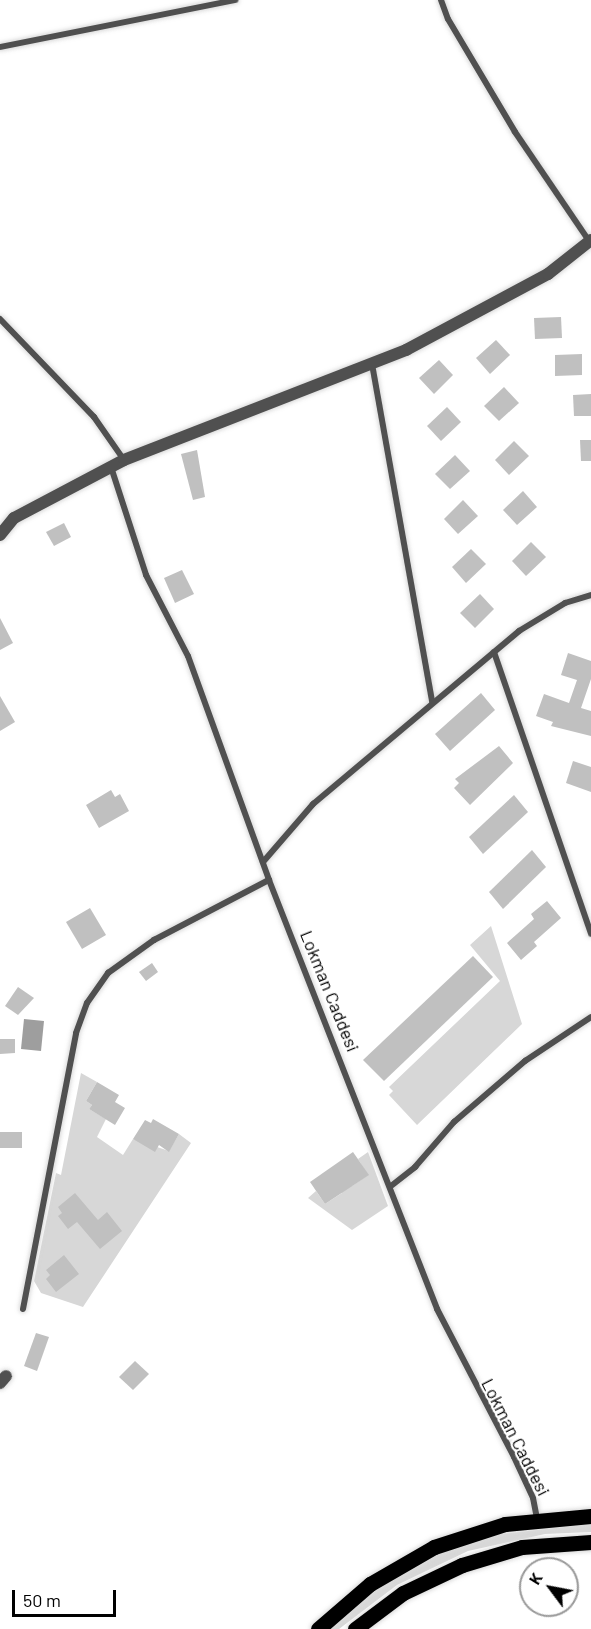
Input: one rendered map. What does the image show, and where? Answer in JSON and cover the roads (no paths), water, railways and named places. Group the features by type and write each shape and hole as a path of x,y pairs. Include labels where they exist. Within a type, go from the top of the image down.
{"main road":[{"path":"318,1629 370,1584 434,1547 537,1518 591,1516"},
{"path":"355,1629 403,1593 462,1565 522,1547 591,1542"}],"street":[{"path":"0,535 14,518 124,460 406,350 548,274 590,241"}],"lane":[{"path":"0,47 232,0"},
{"path":"441,0 448,19 515,132 590,241"},
{"path":"0,319 94,417 124,460"},
{"path":"372,363 432,702"},
{"name":"Lokman Caddesi","path":"111,467 146,575 188,656 269,880 391,1186 437,1309 461,1362 514,1457 533,1498 537,1518"},
{"path":"263,861 313,804 432,702 494,652 565,603 591,595"},
{"path":"494,652 591,934"},
{"path":"23,1309 76,1033 87,1003 108,973 154,940 269,880"},
{"path":"391,1186 416,1167 454,1122 525,1061 591,1017"}]}
